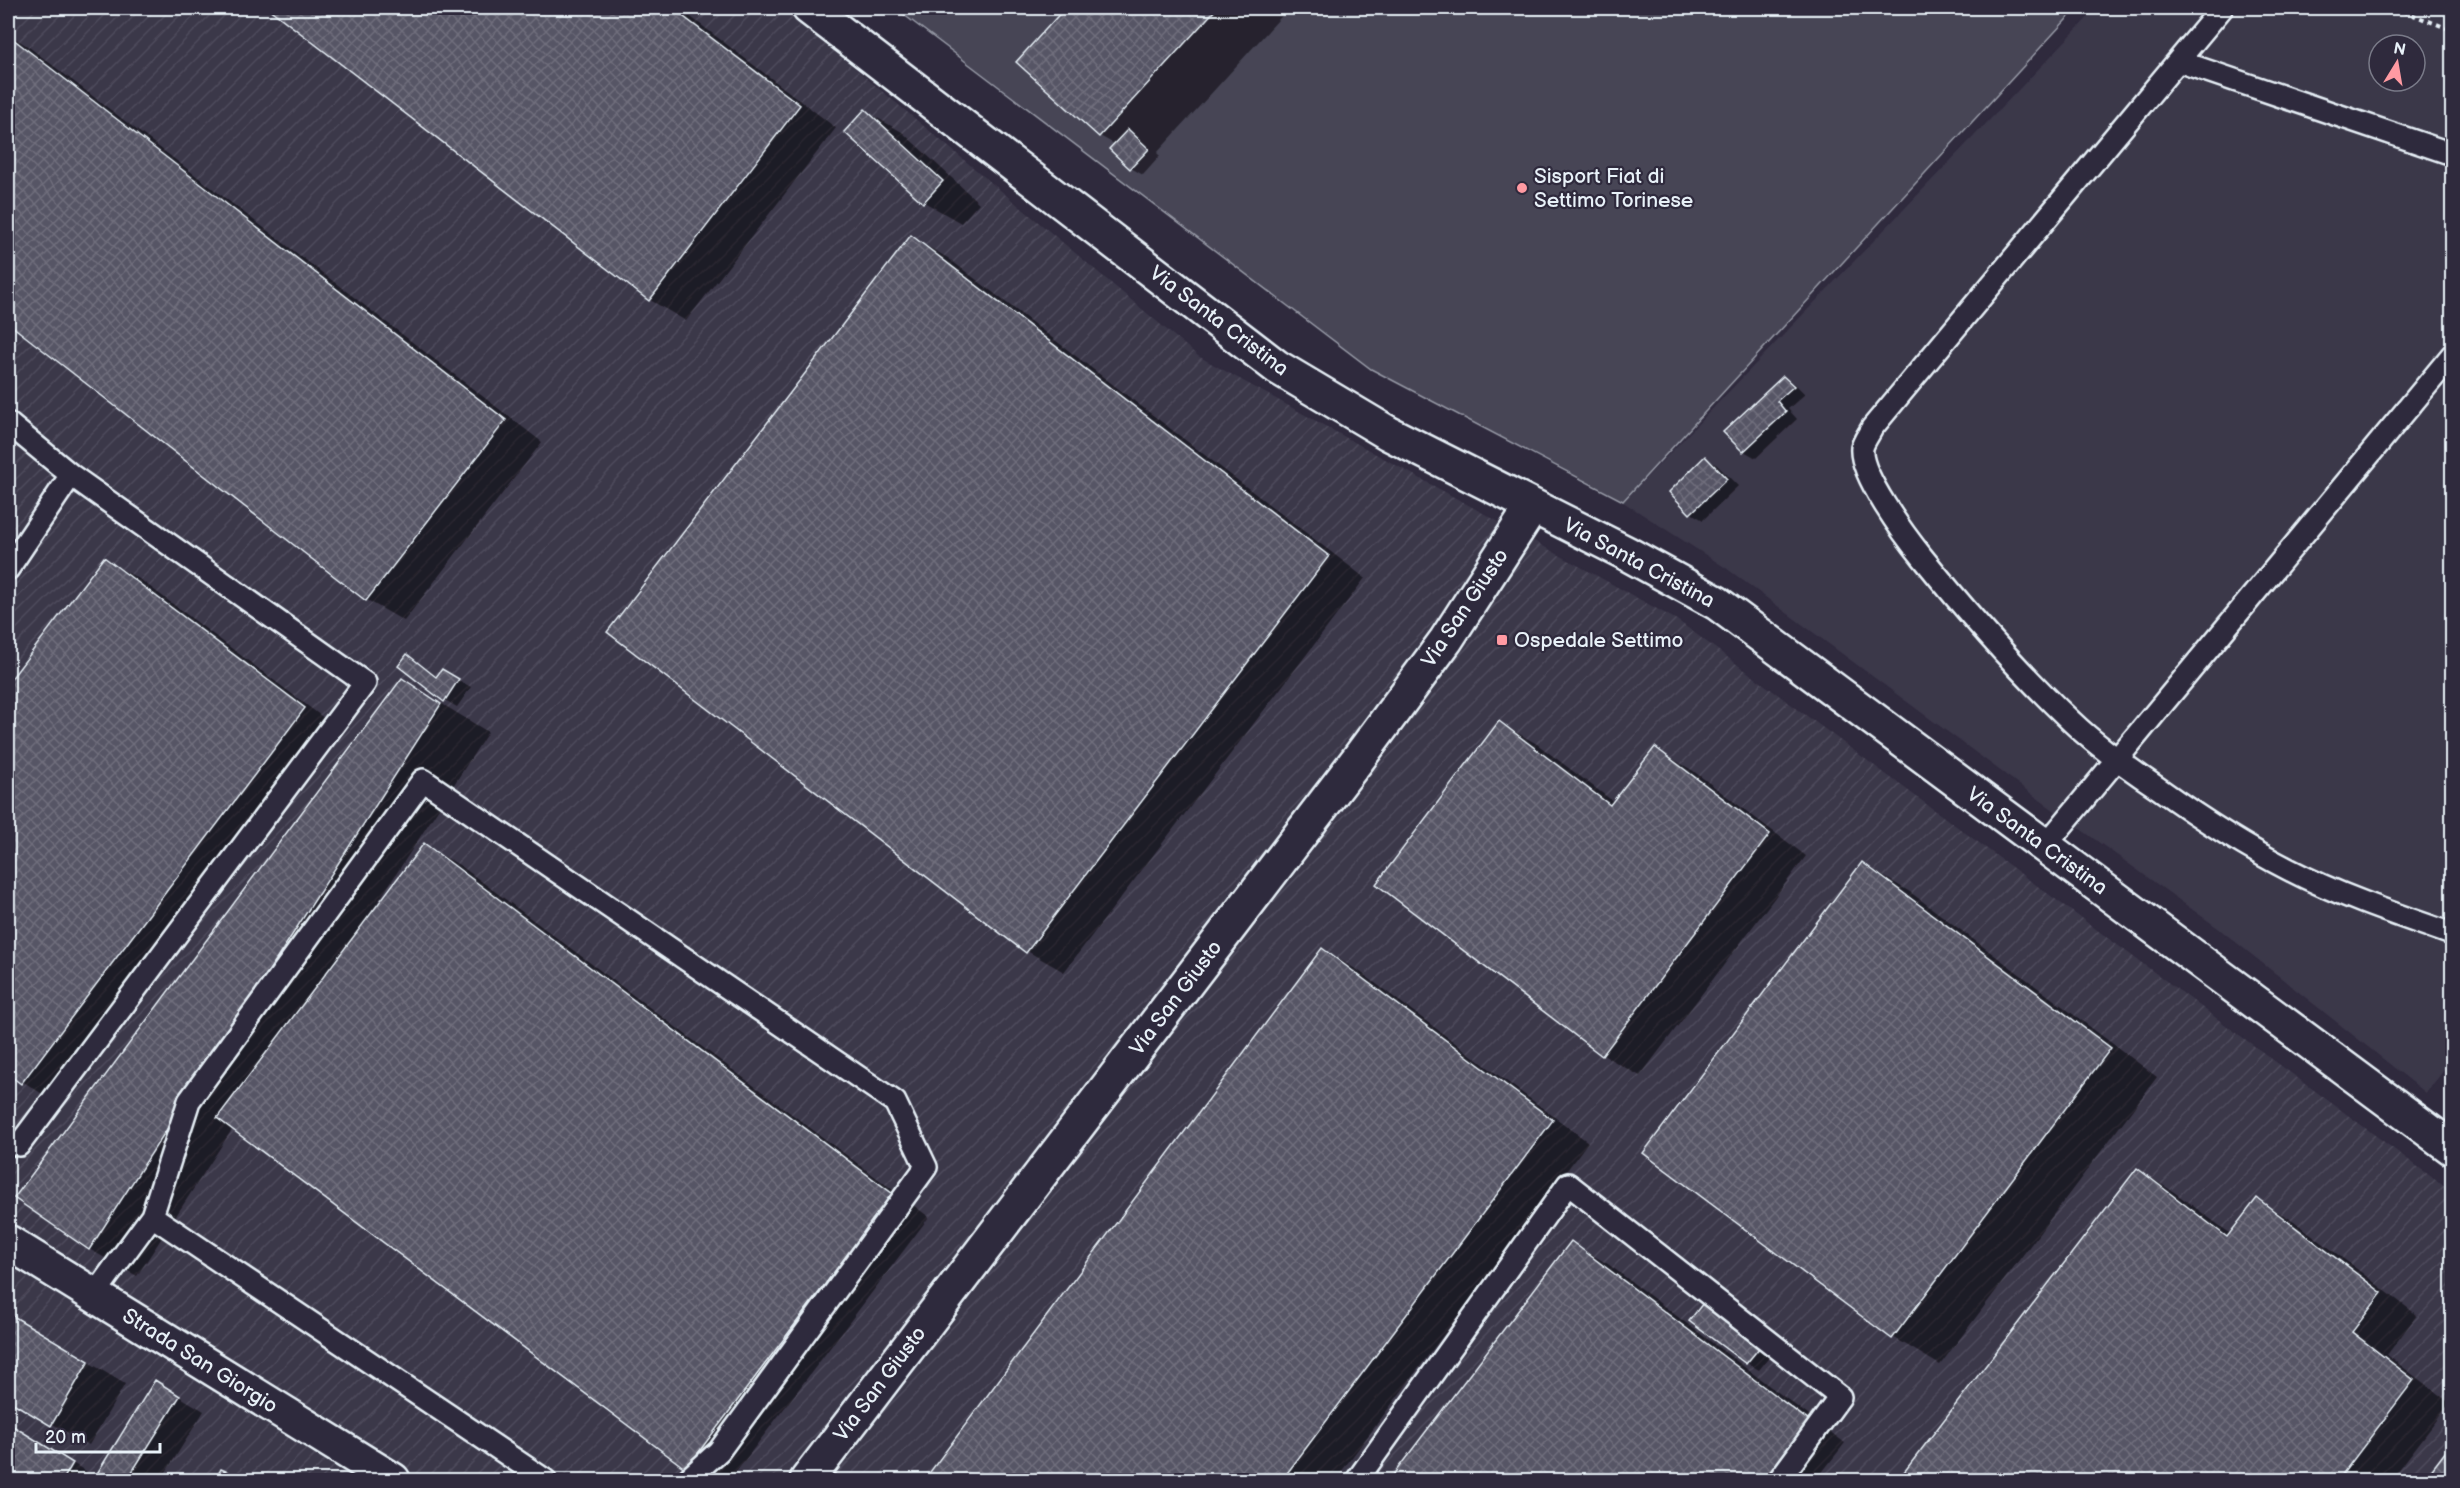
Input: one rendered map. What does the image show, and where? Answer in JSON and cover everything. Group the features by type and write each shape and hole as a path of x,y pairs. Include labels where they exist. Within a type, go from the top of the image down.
{"street":[{"name":"Via Santa Cristina","path":"809,8 1277,367 1388,433 1626,553 1717,603 2452,1148"},
{"name":"Via San Giusto","path":"807,1480 1358,759 1446,640 1532,507"},
{"name":"Strada San Giorgio","path":"8,1242 393,1480"}],"lane":[{"path":"2222,8 1872,428 1862,447 1863,462 1873,485 1912,544 1964,609 2021,672 2073,723 2116,760 2203,820 2289,870 2381,909 2452,934"},
{"path":"2178,61 2452,154"},
{"path":"2045,846 2452,355"},
{"path":"8,423 71,475 364,683 19,1145 8,1143"},
{"path":"8,569 71,475"},
{"path":"94,1296 152,1216 189,1101 423,780 895,1102 926,1167 719,1451 687,1480"},
{"path":"1357,1480 1568,1184 1840,1398 1779,1480"},
{"path":"152,1216 545,1480"}],"path":[{"path":"2395,8 2452,30"}],"shaded area":[{"path":"8,8 783,8 1198,356 1677,620 2452,1192 2452,1480 8,1480"},
{"name":"Sisport Fiat di Settimo Torinese","path":"895,8 2077,8 1623,501 1371,369"},
{"path":"2097,8 2452,8 2452,1060 2426,1093 2218,928 2033,795 1726,568 1623,502"}],"building":[{"path":"268,8 672,8 800,105 649,301"},
{"path":"1065,8 1217,8 1099,137 1016,62"},
{"path":"8,35 506,420 366,601 8,323"},
{"path":"865,109 943,181 923,203 844,132"},
{"path":"1128,129 1149,149 1130,169 1109,149"},
{"path":"911,235 1329,556 1026,953 607,632"},
{"path":"1783,376 1794,386 1777,401 1786,412 1743,452 1723,432"},
{"path":"1705,456 1727,479 1690,514 1669,492"},
{"path":"104,557 305,708 21,1084 8,1074 8,683"},
{"path":"407,654 436,677 442,669 459,679 444,702 398,666"},
{"path":"402,678 441,704 89,1250 14,1198"},
{"path":"1499,721 1610,805 1655,747 1770,834 1602,1056 1376,884"},
{"path":"424,843 893,1194 686,1469 217,1118"},
{"path":"1862,862 2111,1048 1892,1339 1643,1153"},
{"path":"1322,948 1553,1120 1282,1480 932,1480 927,1476"},
{"path":"2137,1168 2227,1237 2257,1198 2382,1293 2352,1332 2414,1380 2338,1480 1898,1480"},
{"path":"1571,1241 1809,1421 1764,1480 1389,1480"},
{"path":"1703,1303 1760,1347 1746,1364 1689,1321"},
{"path":"8,1313 89,1361 51,1426 8,1400"},
{"path":"155,1380 180,1396 127,1480 93,1480"},
{"path":"8,1423 73,1463 63,1480 8,1480"},
{"path":"2452,1443 2452,1480 2424,1480"},
{"path":"221,1469 228,1472 243,1480 215,1480"}],"place":[{"name":"Sisport Fiat di Settimo Torinese","path":"1522,188"},
{"name":"Ospedale Settimo","path":"1502,640"}]}
